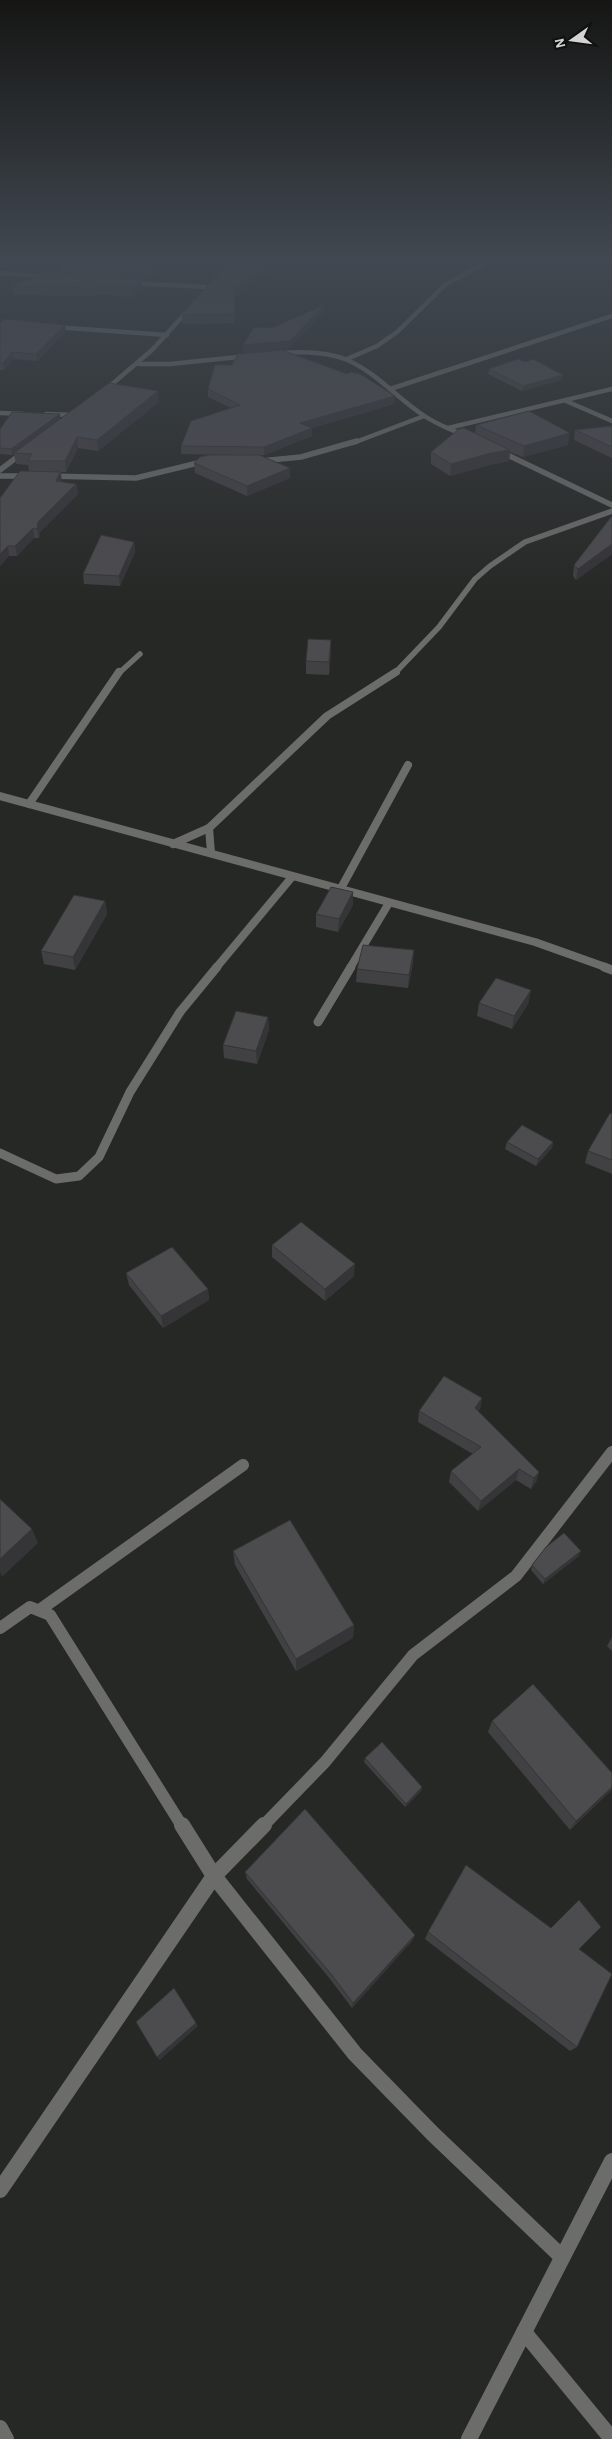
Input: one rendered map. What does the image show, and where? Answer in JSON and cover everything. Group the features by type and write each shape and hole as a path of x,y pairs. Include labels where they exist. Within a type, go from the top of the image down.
{"street":[{"path":"101,394 125,375"},
{"path":"370,375 424,416 475,440"},
{"path":"390,389 433,375"},
{"path":"448,428 612,389"},
{"path":"566,401 612,421"},
{"path":"66,420 80,410"},
{"path":"0,413 27,414"},
{"path":"36,414 73,415"},
{"path":"258,461 291,460 318,453 424,416"},
{"path":"0,470 29,448"},
{"path":"493,448 612,505"},
{"path":"0,476 136,478 210,460"},
{"path":"172,844 209,828 326,716 400,670 438,627 475,579 490,566 525,542 612,511"},
{"path":"28,804 115,676 140,654"},
{"path":"340,890 408,764"},
{"path":"0,796 535,942 612,970"},
{"path":"209,828 211,853"},
{"path":"0,1153 56,1179 80,1176 99,1157 130,1092 180,1012 292,877"},
{"path":"318,1022 389,903"},
{"path":"0,2190 214,1876 325,1762 413,1654 516,1576 612,1452"},
{"path":"40,1610 243,1465"},
{"path":"0,1628 30,1607 50,1615 214,1876 355,2054 433,2134 562,2257"},
{"path":"469,2439 612,2161"},
{"path":"524,2332 612,2439"},
{"path":"0,2428 6,2439"}],"building":[{"path":"212,375 361,375 395,396 300,423 312,428 264,447 181,446 191,421 240,405 208,389"},
{"path":"501,375 563,375 523,386"},
{"path":"109,383 158,391 97,440 77,437 65,461 27,461 32,454 14,453"},
{"path":"529,411 570,433 524,446 476,425"},
{"path":"12,412 60,414 11,449 0,448 0,429"},
{"path":"612,426 612,447 575,430"},
{"path":"464,428 510,450 451,464 431,452 459,429"},
{"path":"210,455 259,455 290,468 247,486 194,463 200,457"},
{"path":"20,471 60,472 56,481 76,484 38,522 37,529 33,528 15,546 8,546 0,554 0,498"},
{"path":"611,517 612,544 578,569 574,565"},
{"path":"101,535 134,542 119,576 83,574"},
{"path":"308,639 331,640 329,662 306,661"},
{"path":"331,887 353,892 339,919 316,914"},
{"path":"74,895 105,901 73,957 41,951"},
{"path":"363,945 414,950 409,975 357,969"},
{"path":"496,978 531,990 514,1016 479,1003"},
{"path":"236,1011 268,1017 256,1051 223,1045"},
{"path":"610,1113 612,1114 612,1160 588,1151"},
{"path":"522,1125 553,1142 538,1159 507,1142"},
{"path":"301,1222 355,1264 325,1289 272,1245"},
{"path":"172,1247 208,1289 161,1316 126,1273"},
{"path":"444,1376 482,1398 475,1408 539,1472 534,1478 519,1469 481,1501 451,1471 481,1447 419,1411"},
{"path":"0,1499 32,1529 0,1559"},
{"path":"290,1520 354,1625 296,1659 233,1551"},
{"path":"564,1533 581,1551 545,1579 532,1565 546,1547"},
{"path":"533,1684 612,1773 612,1787 576,1821 492,1721"},
{"path":"382,1742 422,1787 406,1804 365,1758"},
{"path":"305,1809 415,1935 353,2003 245,1872"},
{"path":"466,1865 551,1928 579,1900 601,1927 579,1949 612,1974 577,2047 428,1932"},
{"path":"174,1988 196,2023 157,2057 136,2022"}]}
